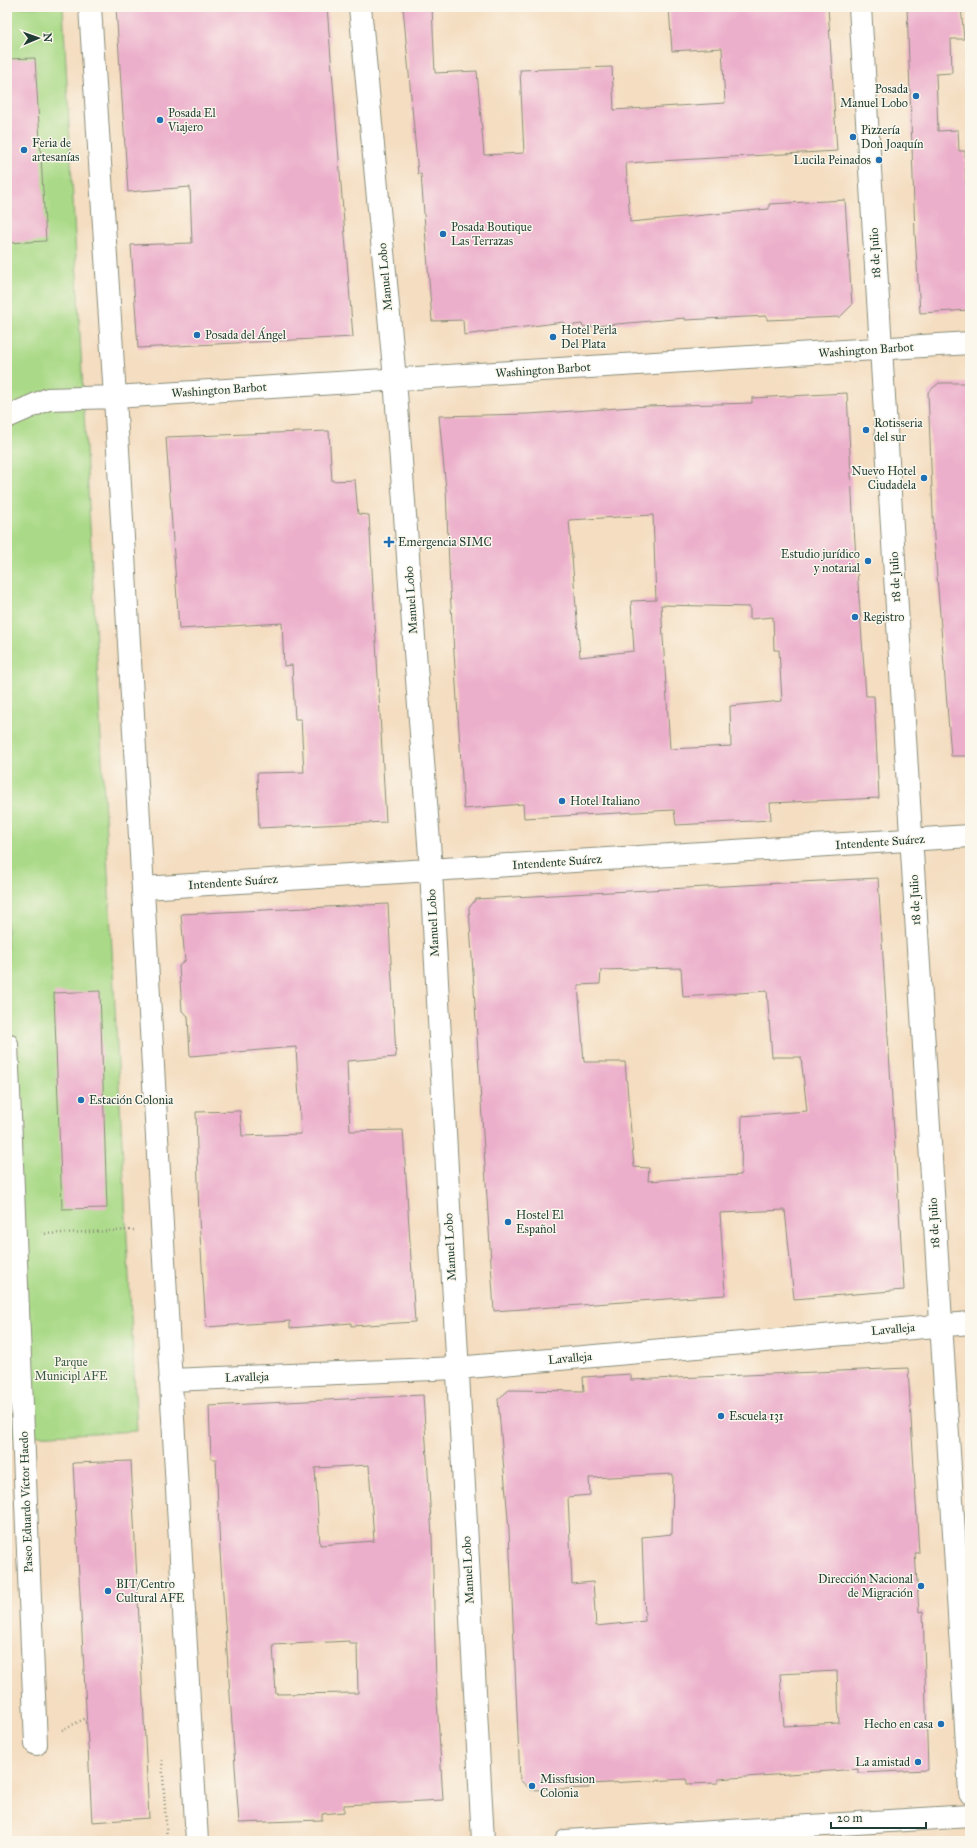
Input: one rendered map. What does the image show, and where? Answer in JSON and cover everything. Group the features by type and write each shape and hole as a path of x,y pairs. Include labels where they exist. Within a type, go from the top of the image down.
{"street":[{"path":"90,7 144,888 170,1380 197,1841"},
{"name":"Manuel Lobo","path":"360,7 394,379 431,870 483,1841"},
{"name":"18 de Julio","path":"860,7 970,1793"},
{"name":"Washington Barbot","path":"115,397 970,343"},
{"path":"7,417 48,399 115,397"},
{"name":"Intendente Suárez","path":"144,888 970,836"},
{"name":"Paseo Eduardo Víctor Haedo","path":"7,1044 36,1744"},
{"name":"Lavalleja","path":"170,1380 457,1368 970,1323"},
{"path":"566,1841 970,1816"}],"path":[{"path":"15,1235 162,1229"}],"green space":[{"name":"Parque Municipl AFE","path":"7,7 63,7 137,1431 7,1437"}],"building":[{"path":"116,7 327,7 353,337 138,348 131,245 192,243 190,187 128,192"},
{"path":"403,7 432,7 435,73 477,71 484,155 524,153 520,70 612,67 614,110 725,103 722,48 672,51 669,7 828,7 837,151 626,163 630,222 769,209 769,204 845,200 852,305 840,317 767,320 767,316 685,320 685,318 583,327 582,324 567,326 563,322 464,335 463,320 432,321 421,174 418,174"},
{"path":"907,7 961,7 964,39 951,39 952,73 936,74 938,131 958,130 959,151 965,151 968,251 970,251 970,310 920,313 915,233"},
{"name":"Feria de artesanías","path":"35,58 46,241 7,243 7,59"},
{"path":"939,383 970,383 970,756 951,756 934,538 928,392"},
{"path":"847,393 853,514 866,696 874,696 879,798 770,803 771,820 676,825 674,810 524,818 523,804 464,809 450,590 446,489 439,416 529,414 648,406 752,403 752,398","holes":["653,515 656,600 631,601 634,651 580,657 569,520","661,605 750,607 750,619 773,617 774,650 779,650 782,701 730,706 731,746 670,749"]},
{"path":"329,431 332,481 355,480 358,514 369,515 386,822 259,828 257,773 304,772 301,719 295,719 292,665 284,666 282,623 179,629 166,437"},
{"path":"878,878 904,1290 794,1299 785,1210 720,1213 725,1295 494,1311 469,908 476,899","holes":["681,968 683,997 767,991 772,1057 801,1057 807,1111 742,1116 741,1175 648,1181 649,1168 634,1167 625,1062 584,1062 578,985 600,984 601,970"]},
{"path":"388,904 396,1057 347,1061 350,1131 403,1130 415,1322 351,1326 351,1323 290,1328 290,1321 206,1327 199,1219 196,1112 240,1111 242,1136 301,1134 296,1047 190,1056 188,1016 182,1011 179,966 185,961 181,914"},
{"name":"Estación Colonia","path":"100,991 107,1208 62,1209 54,993"},
{"path":"908,1368 919,1553 915,1553 919,1612 923,1611 928,1770 858,1773 858,1769 718,1779 718,1783 687,1784 687,1779 589,1784 589,1788 531,1790 520,1780 509,1531 498,1399 509,1390 584,1391 583,1377 631,1374 631,1380","holes":["673,1474 672,1534 642,1537 645,1621 596,1626 593,1582 572,1584 568,1497 590,1495 589,1478","837,1671 839,1723 784,1726 780,1674"]},
{"path":"423,1395 432,1536 436,1682 443,1800 344,1805 344,1812 322,1814 322,1820 239,1823 220,1552 216,1459 211,1459 209,1406","holes":["369,1465 374,1541 320,1545 315,1468","349,1641 349,1644 357,1644 358,1693 276,1694 273,1645"]},
{"name":"BIT/Centro Cultural AFE","path":"131,1461 149,1818 92,1822 73,1463"}],"place":[{"name":"Posada Manuel Lobo","path":"916,96"},
{"name":"Posada El Viajero","path":"160,120"},
{"name":"Pizzería Don Joaquín","path":"853,137"},
{"name":"Feria de artesanías","path":"24,150"},
{"name":"Lucila Peinados","path":"879,160"},
{"name":"Posada Boutique Las Terrazas","path":"443,234"},
{"name":"Posada del Ángel","path":"197,335"},
{"name":"Hotel Perla Del Plata","path":"553,337"},
{"name":"Rotisseria del sur","path":"866,430"},
{"name":"Nuevo Hotel Ciudadela","path":"924,478"},
{"name":"Emergencia SIMC","path":"389,542"},
{"name":"Estudio jurídico y notarial","path":"868,561"},
{"name":"Registro","path":"855,617"},
{"name":"Hotel Italiano","path":"562,801"},
{"name":"Estación Colonia","path":"81,1100"},
{"name":"Hostel El Español","path":"508,1222"},
{"name":"Escuela 131","path":"721,1416"},
{"name":"Dirección Nacional de Migración","path":"921,1586"},
{"name":"BIT/Centro Cultural AFE","path":"108,1591"},
{"name":"Hecho en casa","path":"941,1724"},
{"name":"La amistad","path":"918,1762"},
{"name":"Missfusion Colonia","path":"532,1786"}]}
